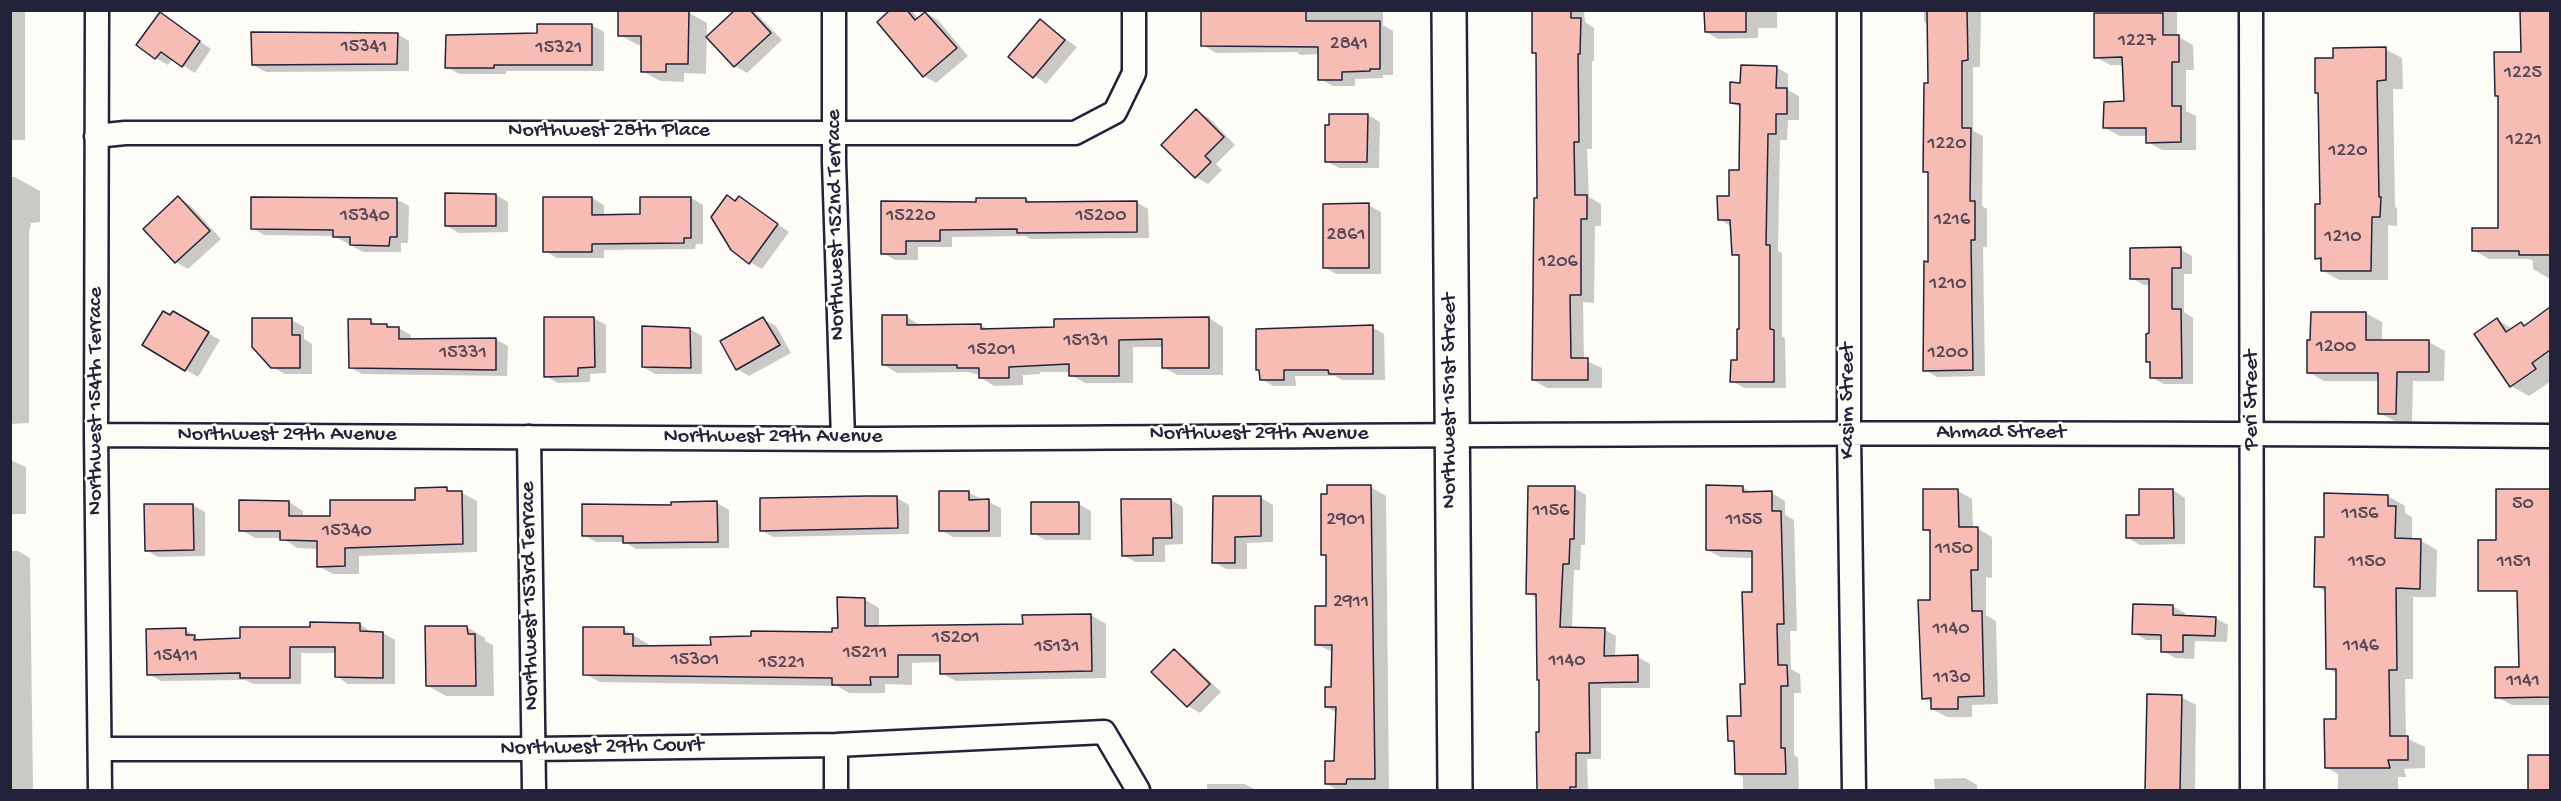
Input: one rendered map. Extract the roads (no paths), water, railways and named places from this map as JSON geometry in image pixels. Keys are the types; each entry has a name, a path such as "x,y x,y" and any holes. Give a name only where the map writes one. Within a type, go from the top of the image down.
{"street":[{"name":"Northwest 154th Terrace","path":"97,10 96,435 100,790"},
{"name":"Northwest 152nd Terrace","path":"834,10 834,132 843,439"},
{"name":"Northwest 28th Place","path":"96,136 137,133 1076,133 1115,111 1134,74 1134,10"},
{"name":"Northwest 151st Street","path":"1449,10 1455,790"},
{"name":"Kasim Street","path":"1849,10 1849,435 1854,790"},
{"name":"Peri Street","path":"2251,10 2252,790"},
{"name":"Ahmad Street","path":"1451,434 2253,433 2550,436"},
{"name":"Northwest 29th Avenue","path":"96,435 843,439 1451,434"},
{"name":"Northwest 153rd Terrace","path":"529,437 534,790"},
{"name":"Northwest 29th Court","path":"100,749 534,749 836,745 1104,732 1138,790"},
{"path":"836,745 836,790"}]}
